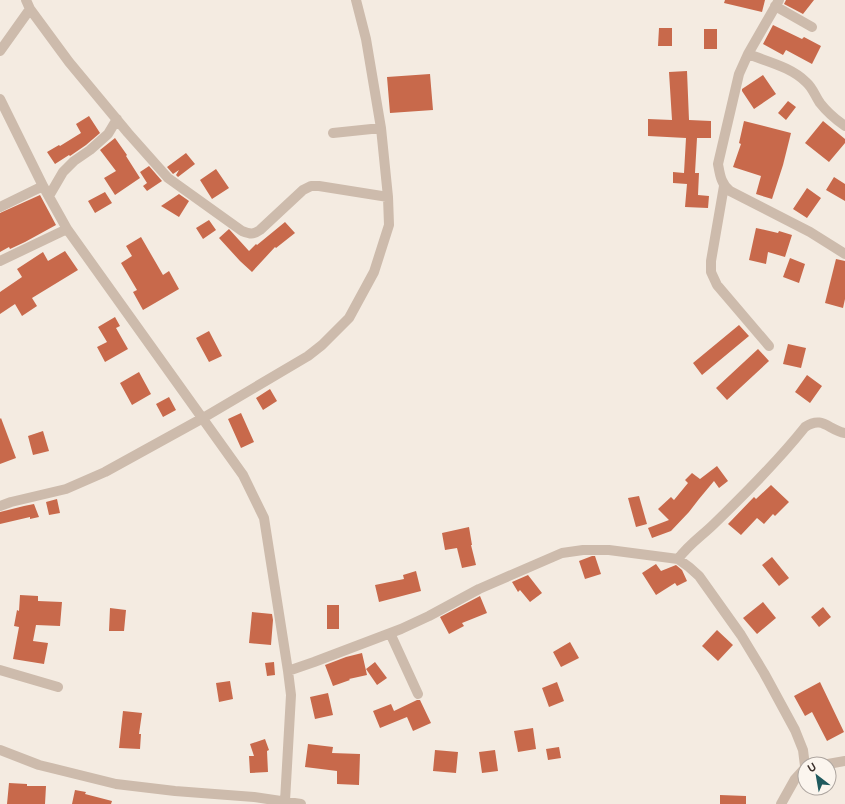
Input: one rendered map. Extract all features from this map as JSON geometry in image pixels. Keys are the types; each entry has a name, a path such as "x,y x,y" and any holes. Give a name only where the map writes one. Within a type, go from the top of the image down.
{"street":[{"path":"0,506 66,489 105,472 203,418 308,356 322,345 349,318 374,272 388,225 388,197 381,128 366,39 356,0"},
{"path":"769,346 717,285 712,272 711,261 724,186 718,164 739,74 748,54 777,3 812,27"},
{"path":"0,51 28,5 69,62 168,178 242,231 249,234 255,234 303,190 311,186 388,197"},
{"path":"748,54 787,68 799,75 814,91 825,109 845,126"},
{"path":"0,99 66,229 243,475 264,518 291,695 285,801"},
{"path":"48,196 63,172 74,161 90,150 108,134 117,119"},
{"path":"333,133 381,128"},
{"path":"0,208 43,186"},
{"path":"724,186 810,232 845,254"},
{"path":"0,261 66,229"},
{"path":"678,559 687,546 714,524 767,471 810,423 823,422 838,431 845,433"},
{"path":"288,671 390,633 429,616 479,589 562,553 583,550 609,550 678,559 689,566 699,576 741,635 764,673 795,730 803,750 804,756"},
{"path":"390,633 418,694"},
{"path":"0,670 58,687"},
{"path":"0,750 39,765 116,784 285,801 301,804"},
{"path":"781,804 797,777"}],"building":[{"path":"725,0 765,0 762,12 724,3"},
{"path":"786,0 814,0 803,14 784,4"},
{"path":"773,25 802,39 804,37 821,46 812,64 786,50 783,55 763,44"},
{"path":"659,28 672,28 672,46 658,46"},
{"path":"704,29 717,29 717,49 704,49"},
{"path":"687,71 689,120 711,121 711,138 697,138 695,173 699,173 698,195 709,196 708,208 685,207 687,184 673,183 673,172 684,173 686,138 648,136 648,119 672,120 669,72"},
{"path":"430,74 433,110 390,113 387,77"},
{"path":"763,75 776,94 754,109 742,89"},
{"path":"788,101 796,107 786,120 778,113"},
{"path":"89,116 100,133 86,145 55,164 47,152 81,133 76,124"},
{"path":"744,121 791,133 772,199 756,194 761,176 733,167 741,144 739,143"},
{"path":"823,121 845,139 845,143 829,162 805,143"},
{"path":"115,138 140,178 115,195 104,178 116,171 100,150"},
{"path":"186,153 195,164 178,177 176,175 179,170 173,174 167,167"},
{"path":"149,166 162,181 147,191 143,186 147,183 140,172"},
{"path":"216,169 229,188 212,199 200,180"},
{"path":"834,177 845,184 845,201 826,190"},
{"path":"807,188 821,198 807,218 793,209"},
{"path":"105,192 112,203 95,213 88,201"},
{"path":"179,194 189,201 179,217 161,206"},
{"path":"40,195 56,225 25,242 10,249 9,247 0,252 0,213"},
{"path":"209,220 216,230 203,239 196,228"},
{"path":"285,222 295,233 276,248 275,247 252,272 219,238 229,229 249,251"},
{"path":"756,228 778,233 779,231 792,235 785,257 768,252 766,264 749,260"},
{"path":"141,237 163,275 169,271 179,289 143,310 133,292 137,290 121,263 132,256 126,246"},
{"path":"65,251 78,270 32,298 37,306 22,316 15,304 0,314 0,292 22,277 17,269 43,252 48,261"},
{"path":"790,258 805,264 799,283 783,277"},
{"path":"836,259 845,261 845,299 843,308 825,303"},
{"path":"115,317 120,326 116,328 128,349 105,362 97,347 107,342 98,327"},
{"path":"739,325 749,336 702,375 693,363"},
{"path":"209,331 222,356 209,362 196,338"},
{"path":"788,344 806,348 801,368 783,364"},
{"path":"758,349 769,361 727,400 716,388"},
{"path":"139,372 151,394 132,405 120,383"},
{"path":"807,375 822,386 810,403 795,392"},
{"path":"270,389 277,401 263,410 256,398"},
{"path":"169,397 176,410 163,417 156,404"},
{"path":"241,413 254,442 241,448 228,419"},
{"path":"1,418 16,458 0,464 0,419"},
{"path":"43,431 49,451 33,455 28,436"},
{"path":"717,466 728,481 719,488 714,481 689,512 671,531 652,538 648,528 669,520 658,509 671,497 674,500 688,483 685,480 692,473 700,479"},
{"path":"771,485 789,502 775,516 773,514 764,524 757,518 741,535 728,524 754,497 756,499"},
{"path":"639,496 647,524 636,527 628,498"},
{"path":"57,499 60,513 49,515 46,502"},
{"path":"34,504 39,517 30,519 30,517 0,524 0,512"},
{"path":"469,527 471,545 476,565 462,568 457,548 445,550 442,533"},
{"path":"595,556 601,574 585,579 579,561"},
{"path":"772,557 789,578 779,586 762,565"},
{"path":"656,564 661,571 676,565 682,570 687,581 677,586 675,583 656,595 642,573"},
{"path":"416,571 421,591 379,602 375,585 404,579 403,575"},
{"path":"528,575 542,593 530,602 520,590 518,592 512,582"},
{"path":"20,595 38,596 38,601 62,602 60,626 36,625 33,641 48,643 44,664 13,659 19,627 14,626 17,610 19,611"},
{"path":"480,596 487,613 462,623 464,626 449,634 440,617"},
{"path":"763,602 776,618 757,634 743,618"},
{"path":"327,605 339,605 339,629 327,629"},
{"path":"823,607 831,617 819,627 811,617"},
{"path":"110,608 126,610 124,631 109,631"},
{"path":"252,612 272,614 271,645 249,643"},
{"path":"717,630 733,645 718,661 702,646"},
{"path":"570,642 579,658 561,667 553,652"},
{"path":"362,653 367,675 349,679 350,680 333,686 325,665"},
{"path":"274,662 275,675 267,676 265,663"},
{"path":"375,662 387,678 377,685 366,669"},
{"path":"230,681 233,699 219,702 216,683"},
{"path":"557,682 564,701 549,707 542,688"},
{"path":"820,682 844,732 827,741 812,712 805,716 794,696"},
{"path":"328,693 333,715 315,719 310,697"},
{"path":"420,700 431,723 413,731 407,717 380,728 373,711 391,704 394,711"},
{"path":"123,711 142,713 139,734 141,734 140,749 119,748"},
{"path":"533,728 536,749 518,752 514,731"},
{"path":"265,739 269,750 267,751 268,772 250,773 249,756 254,756 250,744"},
{"path":"308,744 333,747 332,753 360,754 359,785 337,784 337,771 305,767"},
{"path":"559,747 561,758 548,760 546,749"},
{"path":"435,750 458,752 456,773 433,771"},
{"path":"495,750 498,771 482,773 479,752"},
{"path":"9,783 27,784 27,786 46,786 45,804 7,804"},
{"path":"75,790 86,792 85,794 112,801 111,804 72,804"},
{"path":"720,795 746,796 746,804 720,804"}]}
